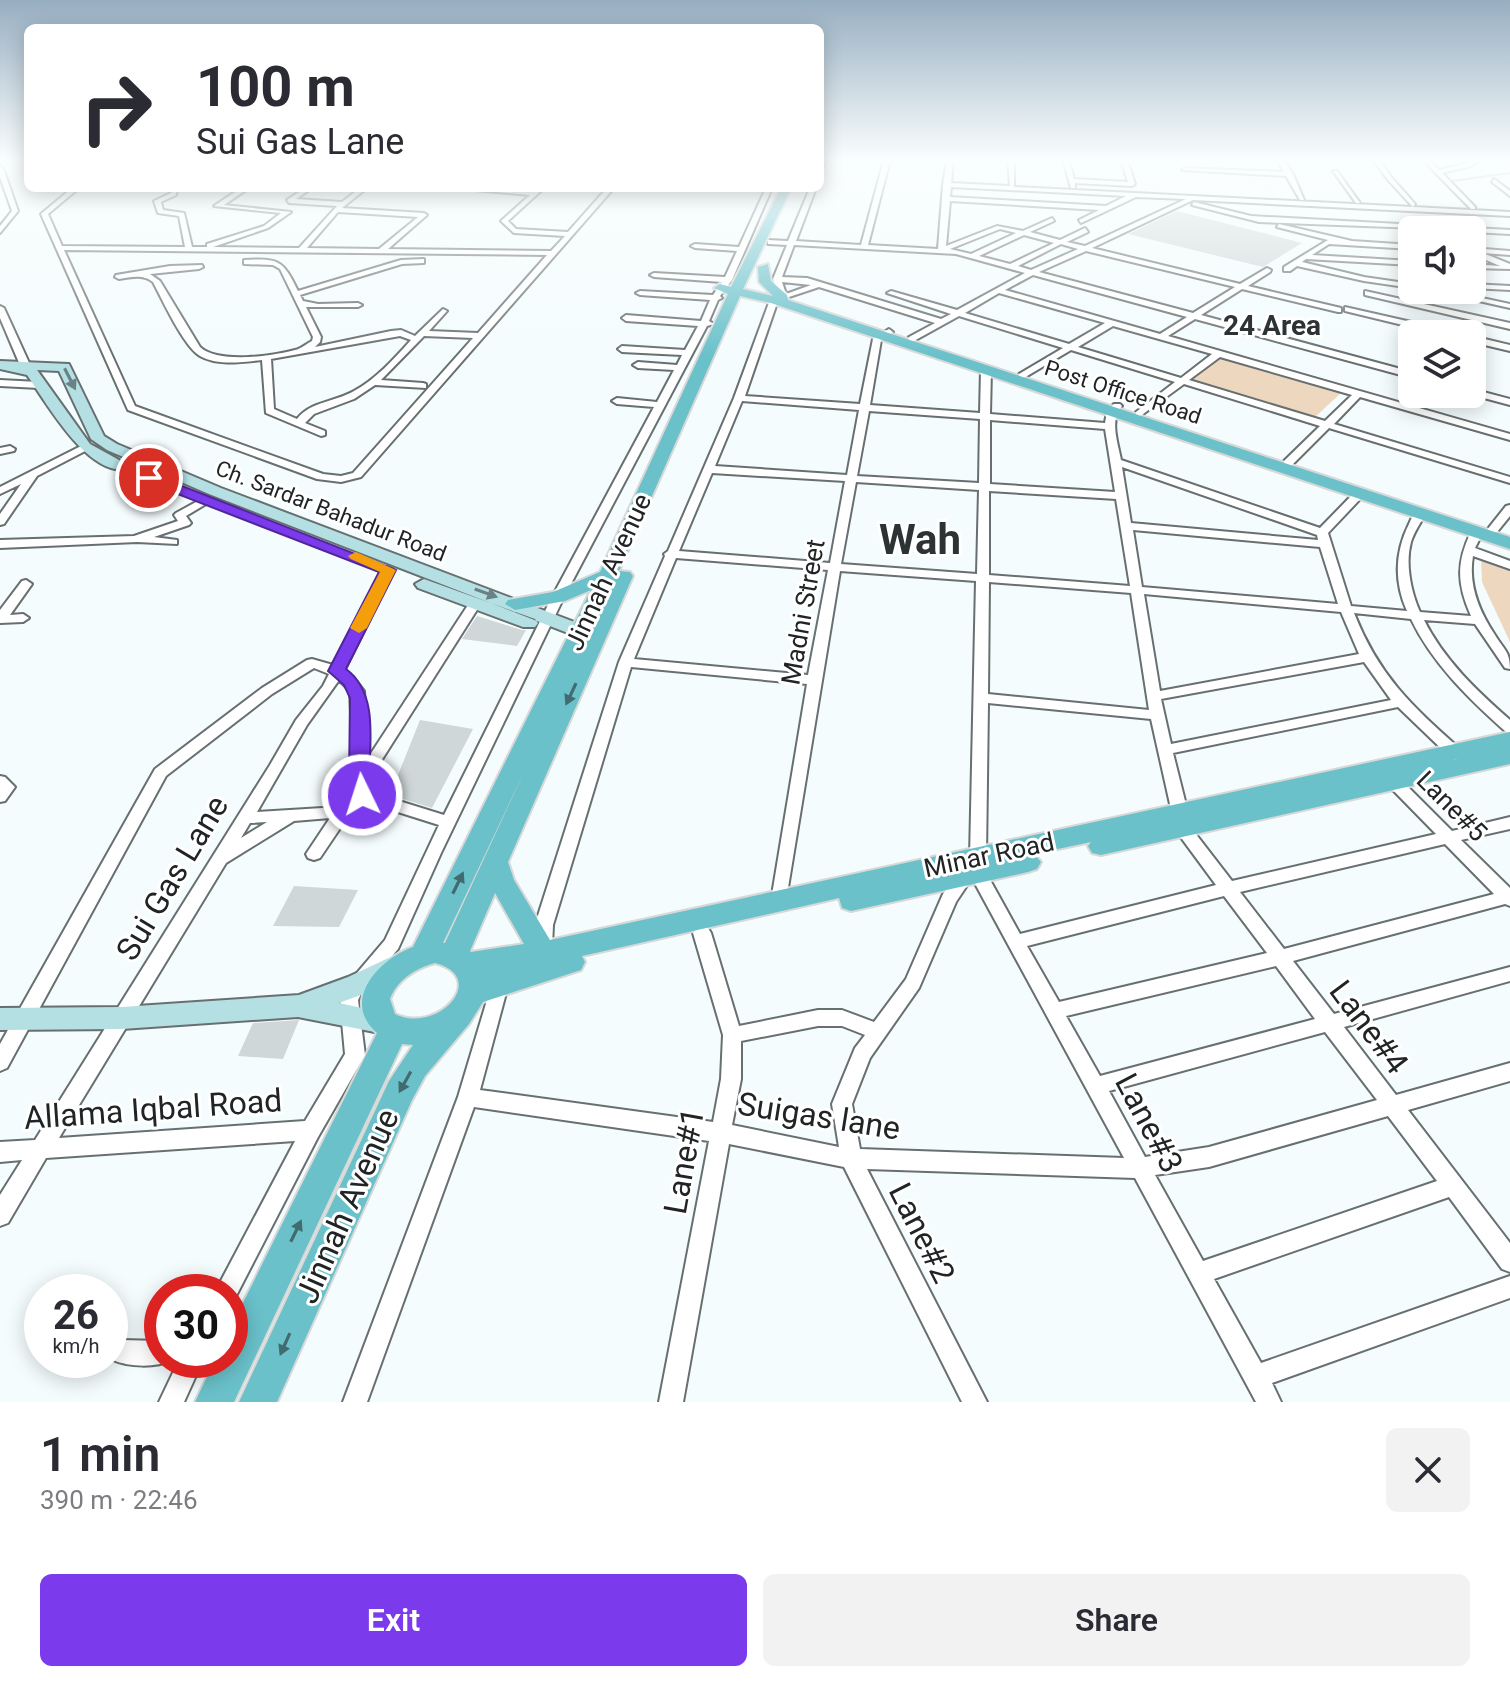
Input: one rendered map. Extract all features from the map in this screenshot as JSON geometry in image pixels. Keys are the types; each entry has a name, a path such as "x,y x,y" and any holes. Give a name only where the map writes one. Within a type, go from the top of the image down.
{"main road":[{"name":"Jinnah Avenue","path":"418,955 586,638 608,575 713,324 767,225"},
{"name":"Jinnah Avenue","path":"460,960 495,860 734,289 771,273 771,242 778,225"},
{"path":"771,273 765,282 778,299"},
{"name":"Post Office Road","path":"734,289 778,299 885,334 1113,415 1295,468 1359,494 1485,531 1510,535"},
{"name":"Post Office Road","path":"885,334 912,339 1022,376 1113,415 1139,414 1485,531 1510,543"},
{"name":"Ch. Sardar Bahadur Road","path":"0,368 32,377 64,367 98,439 112,447 474,605 546,622"},
{"name":"Ch. Sardar Bahadur Road","path":"32,377 85,447 149,478 384,564 515,604 546,622 586,638"},
{"path":"515,604 558,597 608,575"},
{"name":"Minar Road","path":"487,987 546,967 1444,760 1510,740"},
{"name":"Minar Road","path":"1181,820 1394,782 1444,760 1510,756"},
{"path":"495,860 501,881 543,953"},
{"name":"Minar Road","path":"460,960 543,953 779,901 974,868"},
{"path":"389,1026 376,1006 379,987 392,969 418,955"},
{"path":"13,1019 122,1018 298,1006 350,1014 423,1033 453,1021 487,987 460,960 418,955 357,985 298,1006"},
{"name":"Jinnah Avenue","path":"258,1402 400,1091 414,1066 453,1021"},
{"name":"Jinnah Avenue","path":"248,1309 389,1026"},
{"name":"Jinnah Avenue","path":"214,1402 218,1378"}],"street":[{"path":"49,225 131,408 321,477 341,479 357,475 578,225"},
{"path":"185,225 191,250"},
{"path":"202,250 268,225"},
{"path":"301,251 323,225"},
{"path":"381,251 412,225"},
{"path":"508,225 514,231 570,234"},
{"path":"734,289 741,249 752,225"},
{"path":"798,225 791,243 771,273 942,322"},
{"path":"864,246 870,225"},
{"path":"942,250 943,225"},
{"path":"972,256 1041,225"},
{"path":"912,339 1031,273 1135,225"},
{"path":"1276,225 1329,241 1398,246"},
{"path":"1373,225 1398,227"},
{"path":"942,250 999,227 1338,310"},
{"path":"1010,267 1085,230"},
{"path":"1486,230 1510,232"},
{"path":"1329,241 1290,266 1398,282"},
{"path":"771,242 942,250 972,256 1398,371"},
{"path":"695,246 741,249"},
{"path":"58,248 554,253"},
{"path":"119,277 197,265 183,260 191,250"},
{"path":"1486,252 1510,255"},
{"path":"1491,259 1510,255"},
{"path":"1304,257 1398,262"},
{"path":"1486,257 1510,268"},
{"path":"297,299 401,262 427,261"},
{"path":"246,264 275,263 283,268 317,337 316,342 304,350"},
{"path":"1486,267 1510,268"},
{"path":"1161,337 1267,270"},
{"path":"135,274 150,276 156,281 199,353 227,361 401,333 481,336"},
{"path":"654,275 734,289"},
{"path":"1384,280 1348,309 1398,321"},
{"path":"543,953 544,925 626,662 670,554 739,398 778,299 818,285"},
{"path":"1486,287 1510,288"},
{"path":"640,293 734,289"},
{"path":"998,290 1510,437"},
{"path":"891,293 1510,480"},
{"path":"1368,293 1510,326"},
{"path":"297,299 318,306 358,305"},
{"path":"1486,301 1510,306"},
{"path":"0,308 32,377"},
{"path":"299,424 309,412 355,395 374,382 443,311"},
{"path":"626,318 713,324"},
{"path":"1022,376 1111,323"},
{"path":"235,1274 311,1130 355,1055 349,1000 357,985 392,944 558,597 689,353 713,324"},
{"name":"Madni Street","path":"779,901 814,680 877,339 885,334"},
{"path":"1486,342 1510,348"},
{"path":"622,349 689,353"},
{"path":"1139,414 1218,354"},
{"path":"266,357 269,411 321,433"},
{"path":"638,365 681,368"},
{"path":"974,868 985,577 986,370"},
{"path":"0,383 32,377"},
{"path":"0,394 32,377"},
{"path":"374,382 423,386"},
{"path":"1295,468 1324,425 1358,394"},
{"path":"1486,396 1510,402"},
{"path":"739,398 984,417 1113,415 1117,462 1157,715 1181,820"},
{"path":"617,401 661,405"},
{"path":"2,488 34,475 85,447"},
{"path":"1117,462 1324,539"},
{"path":"707,469 1123,496"},
{"path":"0,522 34,475"},
{"path":"1324,539 1359,494"},
{"path":"135,539 185,523 180,515 207,499"},
{"path":"1510,508 1468,550 1463,567 1480,621 1510,665"},
{"path":"1420,513 1409,528 1401,558 1407,595 1415,615 1441,660 1510,728"},
{"path":"1129,526 1324,539"},
{"path":"0,544 135,539 173,542"},
{"path":"1324,539 1347,610 1367,657 1444,760"},
{"path":"1468,550 1510,565"},
{"path":"670,554 985,577 1480,621"},
{"name":"Sui Gas Lane","path":"0,1215 301,723 337,671 384,564"},
{"path":"0,619 26,584"},
{"path":"314,854 341,812 366,793 474,605"},
{"path":"0,619 23,618"},
{"path":"1156,696 1367,657"},
{"path":"626,662 814,680"},
{"path":"0,1062 13,1019 160,773 267,691 312,663 337,671 351,681 359,698 366,793"},
{"path":"982,698 1157,715"},
{"path":"1166,750 1402,702"},
{"path":"0,781 7,787 0,797"},
{"name":"Lane#5","path":"1394,782 1509,897"},
{"path":"366,793 448,822"},
{"path":"244,818 341,812"},
{"path":"217,860 294,813"},
{"name":"Lane#4","path":"1181,820 1278,958 1510,1261"},
{"path":"1017,942 1510,823"},
{"name":"Lane#3","path":"974,868 1269,1402"},
{"name":"Lane#2","path":"974,868 949,899 913,983 862,1054 842,1104 851,1159 975,1402"},
{"path":"1055,1011 1278,958 1509,897"},
{"name":"Lane#1","path":"671,1402 731,1079 732,1035 702,933"},
{"path":"1096,1086 1510,974"},
{"path":"355,1402 468,1097 487,987"},
{"path":"732,1035 818,1018 842,1018 879,1032"},
{"name":"Suigas lane","path":"468,1097 723,1133 851,1159 1138,1168 1209,1157 1510,1072"},
{"name":"Allama Iqbal Road","path":"0,1152 311,1130"},
{"path":"1197,1274 1452,1186"},
{"path":"1255,1377 1510,1287"},
{"path":"171,1402 182,1378"}],"shaded area":[{"path":"1221,358 1342,392 1313,419 1189,381"},
{"path":"1481,560 1510,569 1510,642 1482,582"}],"building":[{"path":"1146,225 1233,225 1302,243 1263,267 1128,234"},
{"path":"477,616 526,630 517,646 462,639"},
{"path":"420,720 473,729 432,808 390,795"},
{"path":"294,886 358,890 339,927 273,926"},
{"path":"299,1020 283,1059 238,1056 253,1023"}],"slow traffic":[{"path":"356,556 388,570 359,628"}],"district":[{"name":"24 Area","path":"1272,325"},
{"name":"Wah","path":"920,539"}],"route":[{"path":"149,478 388,570 337,671 351,681 359,698 359,783 362,795"}]}
